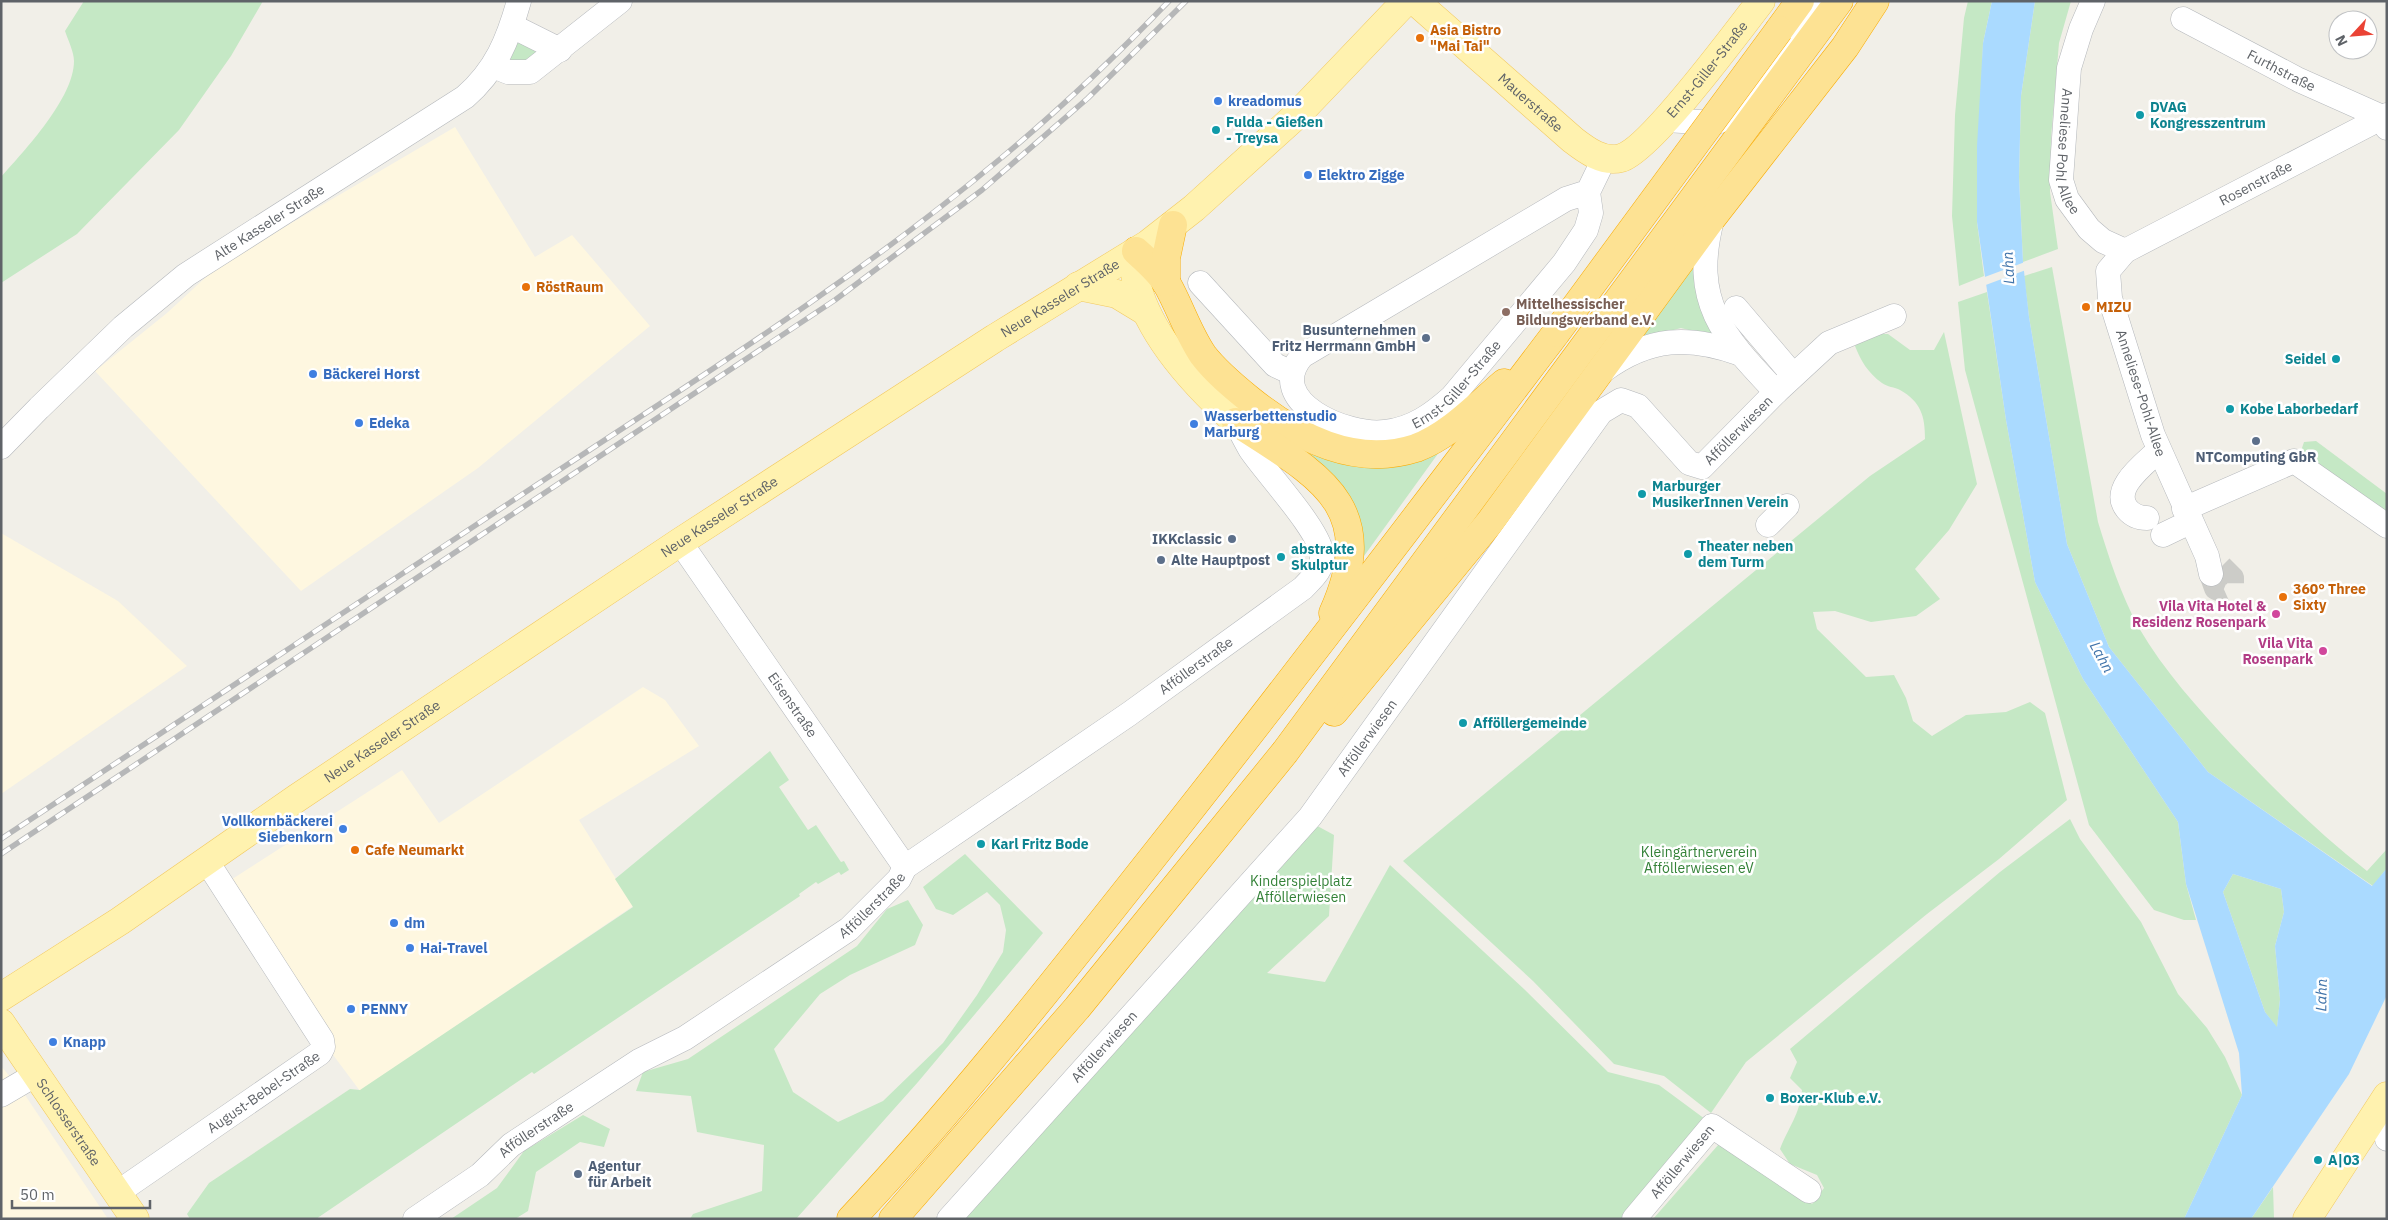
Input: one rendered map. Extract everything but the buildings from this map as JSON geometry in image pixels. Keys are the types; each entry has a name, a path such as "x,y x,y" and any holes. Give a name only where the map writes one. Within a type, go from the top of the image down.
{"highway":[{"path":"851,1219 950,1108 1040,1001 1316,651 1549,342 1800,1"},
{"path":"894,1219 1077,1008 1285,752 1578,352 1839,1"},
{"path":"1285,752 1333,714 1490,522 1712,218 1845,47 1875,1"},
{"path":"1166,283 1166,258 1172,225"},
{"path":"1136,251 1166,283 1203,354 1228,381 1267,413 1306,438 1327,446 1356,453 1376,455 1398,452 1417,447 1441,435 1549,342"},
{"path":"1236,422 1322,482 1339,504 1346,519 1351,551 1350,562 1344,585 1316,651"}],"main road":[{"name":"Neue Kasseler Straße","path":"1,996 120,921 206,860 680,542 1078,286 1136,251 1172,225 1299,113 1406,1"},
{"name":"Mauerstraße","path":"1415,1 1572,140 1604,159"},
{"name":"Ernst-Giller-Straße","path":"1604,159 1628,156 1666,120 1762,1"},
{"path":"1136,251 1136,284 1145,311 1193,379 1236,422"},
{"path":"1078,286 1117,294 1145,311"},
{"name":"Schlosserstraße","path":"1,1022 10,1048 35,1075 135,1219"},
{"path":"2307,1219 2385,1099"}],"street":[{"name":"Alte Kasseler Straße","path":"1,447 38,408 123,327 186,275 465,97 487,76 493,66 512,26 519,1"},
{"path":"493,66 508,72 530,72 620,1"},
{"path":"1666,120 1715,123 1728,117 1822,1"},
{"name":"Anneliese Pohl Allee","path":"2093,1 2069,68 2061,180 2067,199 2089,229 2103,241 2125,251"},
{"name":"Furthstraße","path":"2183,19 2304,72 2385,120"},
{"path":"512,26 560,50"},
{"name":"Rosenstraße","path":"2125,251 2385,120"},
{"path":"1200,283 1275,365 1292,373 1302,356 1566,199 1588,192 1604,159"},
{"name":"Ernst-Giller-Straße","path":"1292,373 1297,394 1305,407 1322,419 1362,432 1385,432 1411,426 1432,414 1452,397 1564,263 1586,230 1592,213 1588,192"},
{"name":"Afföllerwiesen","path":"1712,218 1705,246 1705,276 1709,295 1723,331 1776,392"},
{"name":"Anneliese-Pohl-Allee","path":"2125,251 2108,271 2110,298 2153,435 2187,516 2213,566"},
{"path":"1736,308 1799,369"},
{"name":"Afföllerwiesen","path":"949,1219 1310,817 1601,412 1621,400 1638,406 1689,463 1702,467 1799,369 1829,343 1894,316"},
{"path":"1600,372 1621,358 1643,347 1668,342 1693,341 1741,354"},
{"name":"Afföllerstraße","path":"415,1219 480,1175 510,1145 638,1061 685,1038 848,929 899,880 905,867 1129,714 1232,637 1289,599 1316,574 1322,561 1321,548 1298,513 1250,449 1236,422"},
{"path":"2159,450 2125,484 2122,493 2123,502 2128,510 2155,526 2187,516 2294,461 2387,526"},
{"path":"1768,525 1787,506"},
{"name":"Eisenstraße","path":"680,542 905,867"},
{"name":"August-Bebel-Straße","path":"117,1193 320,1053 323,1048 322,1040 206,860"},
{"path":"1,1095 35,1075"},
{"path":"2385,1099 2387,1139"},
{"name":"Afföllerwiesen","path":"1634,1219 1712,1126 1809,1191"}],"shaded area":[{"path":"455,127 535,257 572,235 650,326 478,468 301,591 95,371 167,313 218,266"},
{"path":"1,533 118,601 187,666 1,794"},
{"path":"643,687 665,700 699,746 579,820 633,906 360,1091 322,1040 223,885 402,770 439,823"},
{"path":"1,1066 23,1092 108,1219 1,1219"}],"green space":[{"path":"84,1 263,1 231,56 179,130 77,234 1,283 1,177 35,138 66,91 72,76 74,57 65,31"},
{"path":"1968,1 1992,1 1983,43 1977,222 1984,276 1959,286 1952,216 1955,115 1964,18"},
{"path":"2035,1 2071,1 2059,43 2051,138 2050,192 2058,249 2023,262 2019,177 2021,96"},
{"path":"522,42 534,47 537,52 535,61 512,63 509,55 517,43"},
{"path":"1694,264 1697,291 1715,332 1712,336 1681,328 1636,340"},
{"path":"2052,267 2098,522 2121,589 2139,628 2170,674 2206,717 2297,810 2331,841 2367,871 2387,849 2387,868 2373,886 2208,772 2109,647 2067,544 2029,317 2024,276"},
{"path":"1987,292 2006,420 2035,582 2083,679 2178,822 2186,884 2196,920 2184,920 2154,910 2089,825 1965,370 1958,302"},
{"name":"Kleingärtnerverein Afföllerwiesen eV","path":"1944,332 1977,484 1949,530 1915,569 1940,599 1916,616 1871,622 1835,611 1813,612 1817,629 1866,677 1894,675 1906,698 1913,721 1932,736 1966,715 2006,712 2030,702 2045,713 2067,800 1999,859 1927,914 1746,1062 1711,1113 1664,1076 1614,1064 1533,981 1403,861 1870,476 1925,439 1923,417 1913,399 1877,379 1862,362 1855,346 1864,334 1888,334 1910,350 1934,350"},
{"path":"1273,428 1445,444 1364,556 1361,554 1357,511 1347,495 1328,474"},
{"path":"2316,441 2387,494 2387,512 2301,451 2304,442"},
{"path":"770,751 789,780 779,787 808,830 816,825 841,862 844,861 849,870 841,875 839,872 818,884 816,882 799,894 800,896 534,1074 532,1072 316,1219 190,1219 187,1214 209,1183 350,1089 360,1090 633,907 615,879"},
{"path":"2070,819 2080,839 2141,922 2178,994 2207,1028 2225,1057 2242,1095 2184,1219 1653,1219 1719,1144 1734,1149 1812,1204 1824,1188 1817,1175 1790,1164 1780,1149 1797,1113 1802,1090 1790,1078 1797,1062 1790,1049 2000,872"},
{"name":"Kinderspielplatz Afföllerwiesen","path":"1310,822 1334,835 1329,916 1267,973 1325,982 1390,865 1524,989 1608,1072 1659,1085 1709,1122 1626,1219 958,1219"},
{"path":"965,854 1043,933 918,1082 796,1219 690,1219 693,1214 762,1191 764,1145 697,1132 691,1096 636,1091 643,1072 688,1059 857,946 887,909 908,900 923,925 915,945 850,975 820,994 774,1049 793,1092 838,1122 883,1101 943,1043 977,995 1003,952 1006,930 1000,905 987,892 953,915 936,909 923,887"},
{"path":"2233,874 2281,889 2284,912 2275,946 2280,999 2277,1028 2265,1012 2223,892"},
{"path":"583,1115 610,1129 604,1147 580,1142 536,1172 528,1211 515,1219 451,1219 497,1188 524,1151"},
{"path":"2273,1187 2274,1219 2251,1219"}],"water":[{"name":"Lahn","path":"1992,1 2035,1 2021,96 2019,177 2023,262 2029,317 2067,544 2109,647 2208,772 2372,886 2387,868 2387,995 2349,1074 2251,1219 2184,1219 2242,1095 2239,1053 2186,884 2178,822 2083,679 2035,582 2006,420 1977,222 1977,146 1983,43","holes":["2233,874 2281,889 2284,912 2275,946 2280,999 2277,1027 2265,1012 2223,892"]}],"pier":[{"path":"2025,262 2026,270 1983,286 1982,278"}],"tunnel":[{"path":"2211,574 2216,588 2223,591 2232,587 2232,578 2221,567"}],"railway":[{"path":"1,839 780,324 836,285 946,202 1044,122 1169,1"},
{"path":"1,854 835,300 982,190 1088,98 1186,1"}],"place":[{"name":"Asia Bistro \"Mai Tai\"","path":"1420,38"},
{"name":"kreadomus","path":"1218,101"},
{"name":"DVAG Kongresszentrum","path":"2140,115"},
{"name":"Fulda - Gießen - Treysa","path":"1216,130"},
{"name":"Elektro Zigge","path":"1308,175"},
{"name":"RöstRaum","path":"526,287"},
{"name":"MIZU","path":"2086,307"},
{"name":"Mittelhessischer Bildungsverband e.V.","path":"1506,312"},
{"name":"Busunternehmen Fritz Herrmann GmbH","path":"1426,338"},
{"name":"Seidel","path":"2336,359"},
{"name":"Bäckerei Horst","path":"313,374"},
{"name":"Kobe Laborbedarf","path":"2230,409"},
{"name":"Edeka","path":"359,423"},
{"name":"Wasserbettenstudio Marburg","path":"1194,424"},
{"name":"NTComputing GbR","path":"2256,441"},
{"name":"Marburger MusikerInnen Verein","path":"1642,494"},
{"name":"IKKclassic","path":"1232,539"},
{"name":"Theater neben dem Turm","path":"1688,554"},
{"name":"abstrakte Skulptur","path":"1281,557"},
{"name":"Alte Hauptpost","path":"1161,560"},
{"name":"360° Three Sixty","path":"2283,597"},
{"name":"Vila Vita Hotel & Residenz Rosenpark","path":"2276,614"},
{"name":"Vila Vita Rosenpark","path":"2323,651"},
{"name":"Afföllergemeinde","path":"1463,723"},
{"name":"Vollkornbäckerei Siebenkorn","path":"343,829"},
{"name":"Karl Fritz Bode","path":"981,844"},
{"name":"Cafe Neumarkt","path":"355,850"},
{"name":"dm","path":"394,923"},
{"name":"Hai-Travel","path":"410,948"},
{"name":"PENNY","path":"351,1009"},
{"name":"Knapp","path":"53,1042"},
{"name":"Boxer-Klub e.V.","path":"1770,1098"},
{"name":"A|03","path":"2318,1160"},
{"name":"Agentur für Arbeit","path":"578,1174"}]}
